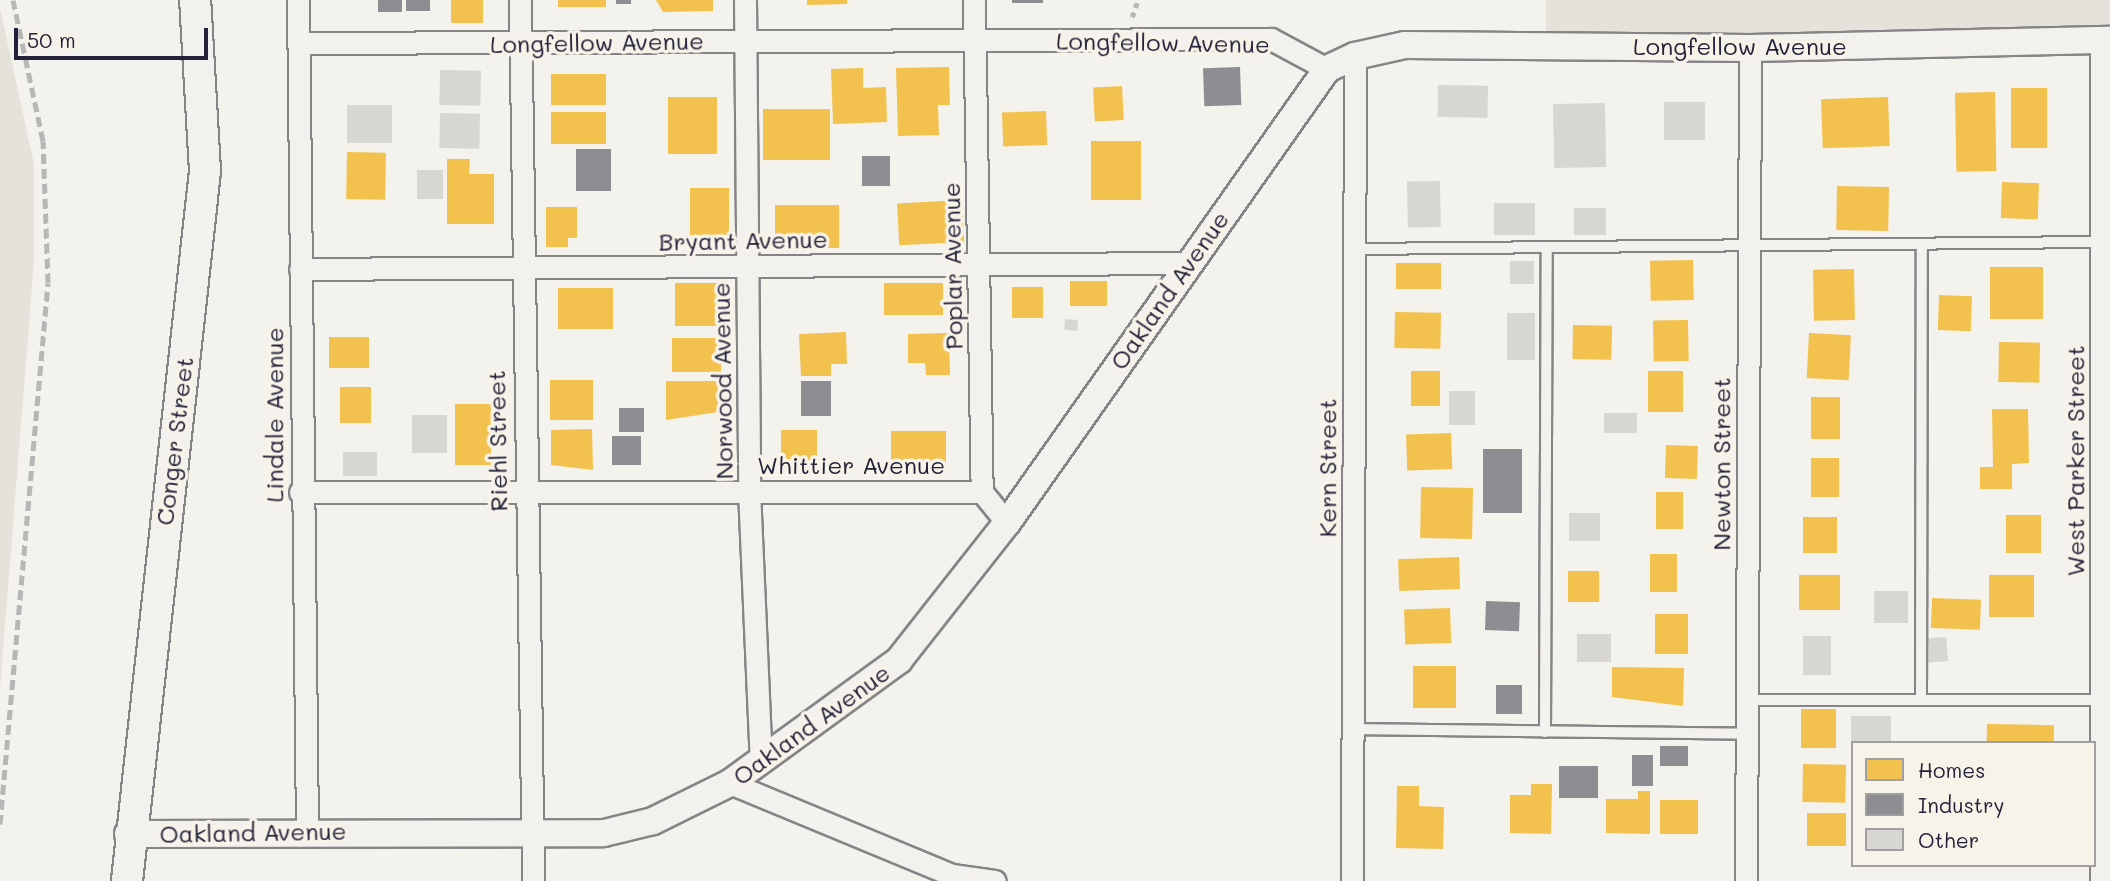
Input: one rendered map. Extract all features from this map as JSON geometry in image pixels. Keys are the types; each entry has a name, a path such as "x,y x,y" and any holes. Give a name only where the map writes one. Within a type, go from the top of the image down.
{"main road":[{"name":"Conger Street","path":"127,881 128,834 205,171 195,0"}],"street":[{"name":"Lindale Avenue","path":"298,0 300,492 307,829"},
{"name":"Riehl Street","path":"520,0 524,491 533,881"},
{"name":"Norwood Avenue","path":"744,0 749,490 761,760"},
{"name":"Poplar Avenue","path":"974,0 982,492"},
{"name":"Longfellow Avenue","path":"299,43 974,38 1271,39 1327,69 1355,56 1405,45 1750,48 2107,38"},
{"name":"West Parker Street","path":"2101,881 2101,700 2106,542 2101,242 2106,147 2107,38"},
{"name":"Newton Street","path":"1746,881 1750,48"},
{"name":"Kern Street","path":"1352,881 1355,56"},
{"name":"Oakland Avenue","path":"128,834 307,829 604,833 653,821 730,783 899,660 1007,523 1187,263 1327,69"},
{"name":"Bryant Avenue","path":"300,269 1187,263"},
{"name":"Whittier Avenue","path":"300,492 982,492"},
{"path":"982,492 1007,523"},
{"path":"730,783 952,878 995,881"}],"lane":[{"path":"1354,249 1922,248 2101,242"},
{"path":"1921,700 1922,248"},
{"path":"1545,732 1547,249"},
{"path":"1746,700 2101,700"},
{"path":"1353,729 1746,734"}],"shaded area":[{"path":"1546,0 2110,0 2110,46 1546,46"},
{"path":"0,8 34,164 34,262 0,688"}],"building: Homes":[{"path":"451,0 483,0 483,23 451,23"},
{"path":"558,0 606,0 606,7 558,7"},
{"path":"656,0 713,0 713,11 663,12"},
{"path":"807,0 847,0 847,4 807,5"},
{"path":"949,67 950,105 938,105 939,135 898,136 896,68"},
{"path":"863,68 863,88 886,87 887,122 833,124 831,69"},
{"path":"551,74 606,74 606,105 551,105"},
{"path":"1122,86 1124,120 1095,121 1093,88"},
{"path":"2011,88 2047,88 2047,148 2011,148"},
{"path":"1995,92 1996,171 1956,172 1955,93"},
{"path":"668,97 717,97 717,154 668,154"},
{"path":"1888,97 1890,146 1823,148 1821,99"},
{"path":"763,109 830,109 830,160 763,160"},
{"path":"1046,111 1047,145 1003,147 1002,113"},
{"path":"551,112 606,112 606,144 551,144"},
{"path":"1091,141 1141,141 1141,200 1091,200"},
{"path":"347,152 386,153 385,200 346,199"},
{"path":"447,159 470,159 469,174 494,174 494,224 447,224"},
{"path":"2002,182 2039,183 2038,219 2001,218"},
{"path":"1837,186 1889,187 1888,231 1836,230"},
{"path":"690,188 729,188 729,235 690,235"},
{"path":"962,200 964,242 899,245 897,203"},
{"path":"775,205 839,205 839,248 775,248"},
{"path":"546,207 577,207 577,238 568,238 568,247 546,247"},
{"path":"1693,260 1694,300 1651,301 1650,261"},
{"path":"1396,263 1441,263 1441,289 1396,289"},
{"path":"1990,267 2043,267 2043,319 1990,319"},
{"path":"1854,269 1855,320 1814,321 1813,270"},
{"path":"1070,281 1107,281 1107,306 1070,306"},
{"path":"675,283 717,283 717,326 675,326"},
{"path":"884,283 943,283 943,315 884,315"},
{"path":"1012,287 1043,287 1043,318 1012,318"},
{"path":"558,288 613,288 613,329 558,329"},
{"path":"1939,295 1972,296 1971,331 1938,330"},
{"path":"1395,312 1441,313 1440,349 1394,348"},
{"path":"1688,320 1689,361 1654,362 1653,321"},
{"path":"1573,325 1612,326 1611,360 1572,359"},
{"path":"846,332 847,364 831,364 831,376 801,376 799,334"},
{"path":"949,333 950,375 926,375 925,363 908,363 908,334"},
{"path":"1809,333 1851,335 1849,380 1807,378"},
{"path":"329,337 369,337 369,368 329,368"},
{"path":"672,338 721,338 721,372 672,372"},
{"path":"1999,342 2040,343 2039,383 1998,382"},
{"path":"1411,371 1440,371 1440,406 1411,406"},
{"path":"1648,371 1683,371 1683,412 1648,412"},
{"path":"550,380 593,380 593,420 550,420"},
{"path":"666,381 718,381 718,412 666,420"},
{"path":"340,387 371,387 371,423 340,423"},
{"path":"1811,397 1840,397 1840,439 1811,439"},
{"path":"455,404 491,404 491,465 455,465"},
{"path":"1992,409 2028,409 2029,463 2012,464 2012,489 1980,489 1980,467 1993,467"},
{"path":"592,429 593,470 551,465 551,430"},
{"path":"781,430 817,430 817,466 781,466"},
{"path":"891,431 946,431 946,470 891,470"},
{"path":"1451,433 1452,469 1407,471 1406,435"},
{"path":"1666,445 1698,446 1697,479 1665,478"},
{"path":"1811,458 1839,458 1839,497 1811,497"},
{"path":"1421,487 1473,488 1472,539 1420,538"},
{"path":"1656,492 1683,492 1683,529 1656,529"},
{"path":"2006,515 2041,515 2041,553 2006,553"},
{"path":"1803,517 1837,517 1837,553 1803,553"},
{"path":"1650,554 1677,554 1677,592 1650,592"},
{"path":"1459,557 1460,589 1399,591 1398,559"},
{"path":"1568,571 1599,571 1599,602 1568,602"},
{"path":"1799,575 1840,575 1840,610 1799,610"},
{"path":"1989,575 2034,575 2034,617 1989,617"},
{"path":"1932,598 1981,600 1980,630 1931,628"},
{"path":"1450,608 1451,643 1405,645 1404,610"},
{"path":"1655,614 1688,614 1688,654 1655,654"},
{"path":"1413,666 1456,666 1456,708 1413,708"},
{"path":"1612,667 1684,668 1683,706 1612,697"},
{"path":"1801,709 1836,709 1836,748 1801,748"},
{"path":"1987,724 2054,725 2054,741 1987,741"},
{"path":"1803,764 1846,765 1845,803 1802,802"},
{"path":"1531,784 1552,784 1551,834 1510,833 1510,795 1531,795"},
{"path":"1397,786 1419,786 1419,806 1444,807 1443,849 1396,848"},
{"path":"1638,791 1650,791 1650,834 1606,833 1606,799 1638,799"},
{"path":"1660,800 1698,800 1698,834 1660,834"},
{"path":"1807,813 1846,813 1846,846 1807,846"}],"building: Industry":[{"path":"378,0 402,0 402,12 378,12"},
{"path":"406,0 430,0 430,11 406,11"},
{"path":"616,0 631,0 631,4 616,4"},
{"path":"1012,0 1043,0 1043,3 1012,3"},
{"path":"1240,67 1241,105 1204,106 1203,68"},
{"path":"576,149 611,149 611,191 576,191"},
{"path":"862,156 890,156 890,186 862,186"},
{"path":"801,381 831,381 831,416 801,416"},
{"path":"619,408 644,408 644,432 619,432"},
{"path":"612,436 641,436 641,465 612,465"},
{"path":"1483,449 1522,449 1522,513 1483,513"},
{"path":"1486,601 1520,602 1519,631 1485,630"},
{"path":"1496,685 1522,685 1522,714 1496,714"},
{"path":"1660,746 1688,746 1688,766 1660,766"},
{"path":"1632,755 1653,755 1653,786 1632,786"},
{"path":"1559,766 1598,766 1598,798 1559,798"}],"building: Other":[{"path":"440,70 481,71 480,106 439,105"},
{"path":"1438,85 1488,86 1487,118 1437,117"},
{"path":"1664,102 1705,102 1705,140 1664,140"},
{"path":"1605,103 1606,167 1554,168 1553,104"},
{"path":"347,105 392,105 392,143 347,143"},
{"path":"440,113 480,114 479,149 439,148"},
{"path":"417,170 443,170 443,199 417,199"},
{"path":"1440,181 1441,227 1408,228 1407,182"},
{"path":"1494,203 1535,203 1535,235 1494,235"},
{"path":"1574,208 1606,208 1606,235 1574,235"},
{"path":"1510,261 1534,261 1534,284 1510,284"},
{"path":"1507,313 1535,313 1535,360 1507,360"},
{"path":"1065,319 1078,320 1077,331 1064,330"},
{"path":"1449,391 1475,391 1475,425 1449,425"},
{"path":"1604,413 1637,413 1637,433 1604,433"},
{"path":"412,415 447,415 447,453 412,453"},
{"path":"343,452 377,452 377,476 343,476"},
{"path":"1569,513 1600,513 1600,541 1569,541"},
{"path":"1874,591 1908,591 1908,623 1874,623"},
{"path":"1577,634 1611,634 1611,662 1577,662"},
{"path":"1803,636 1831,636 1831,675 1803,675"},
{"path":"1946,637 1948,661 1927,663 1925,639"},
{"path":"1851,716 1891,716 1891,741 1851,741"}],"railway":[{"path":"0,824 48,283 43,141 13,0"}]}
